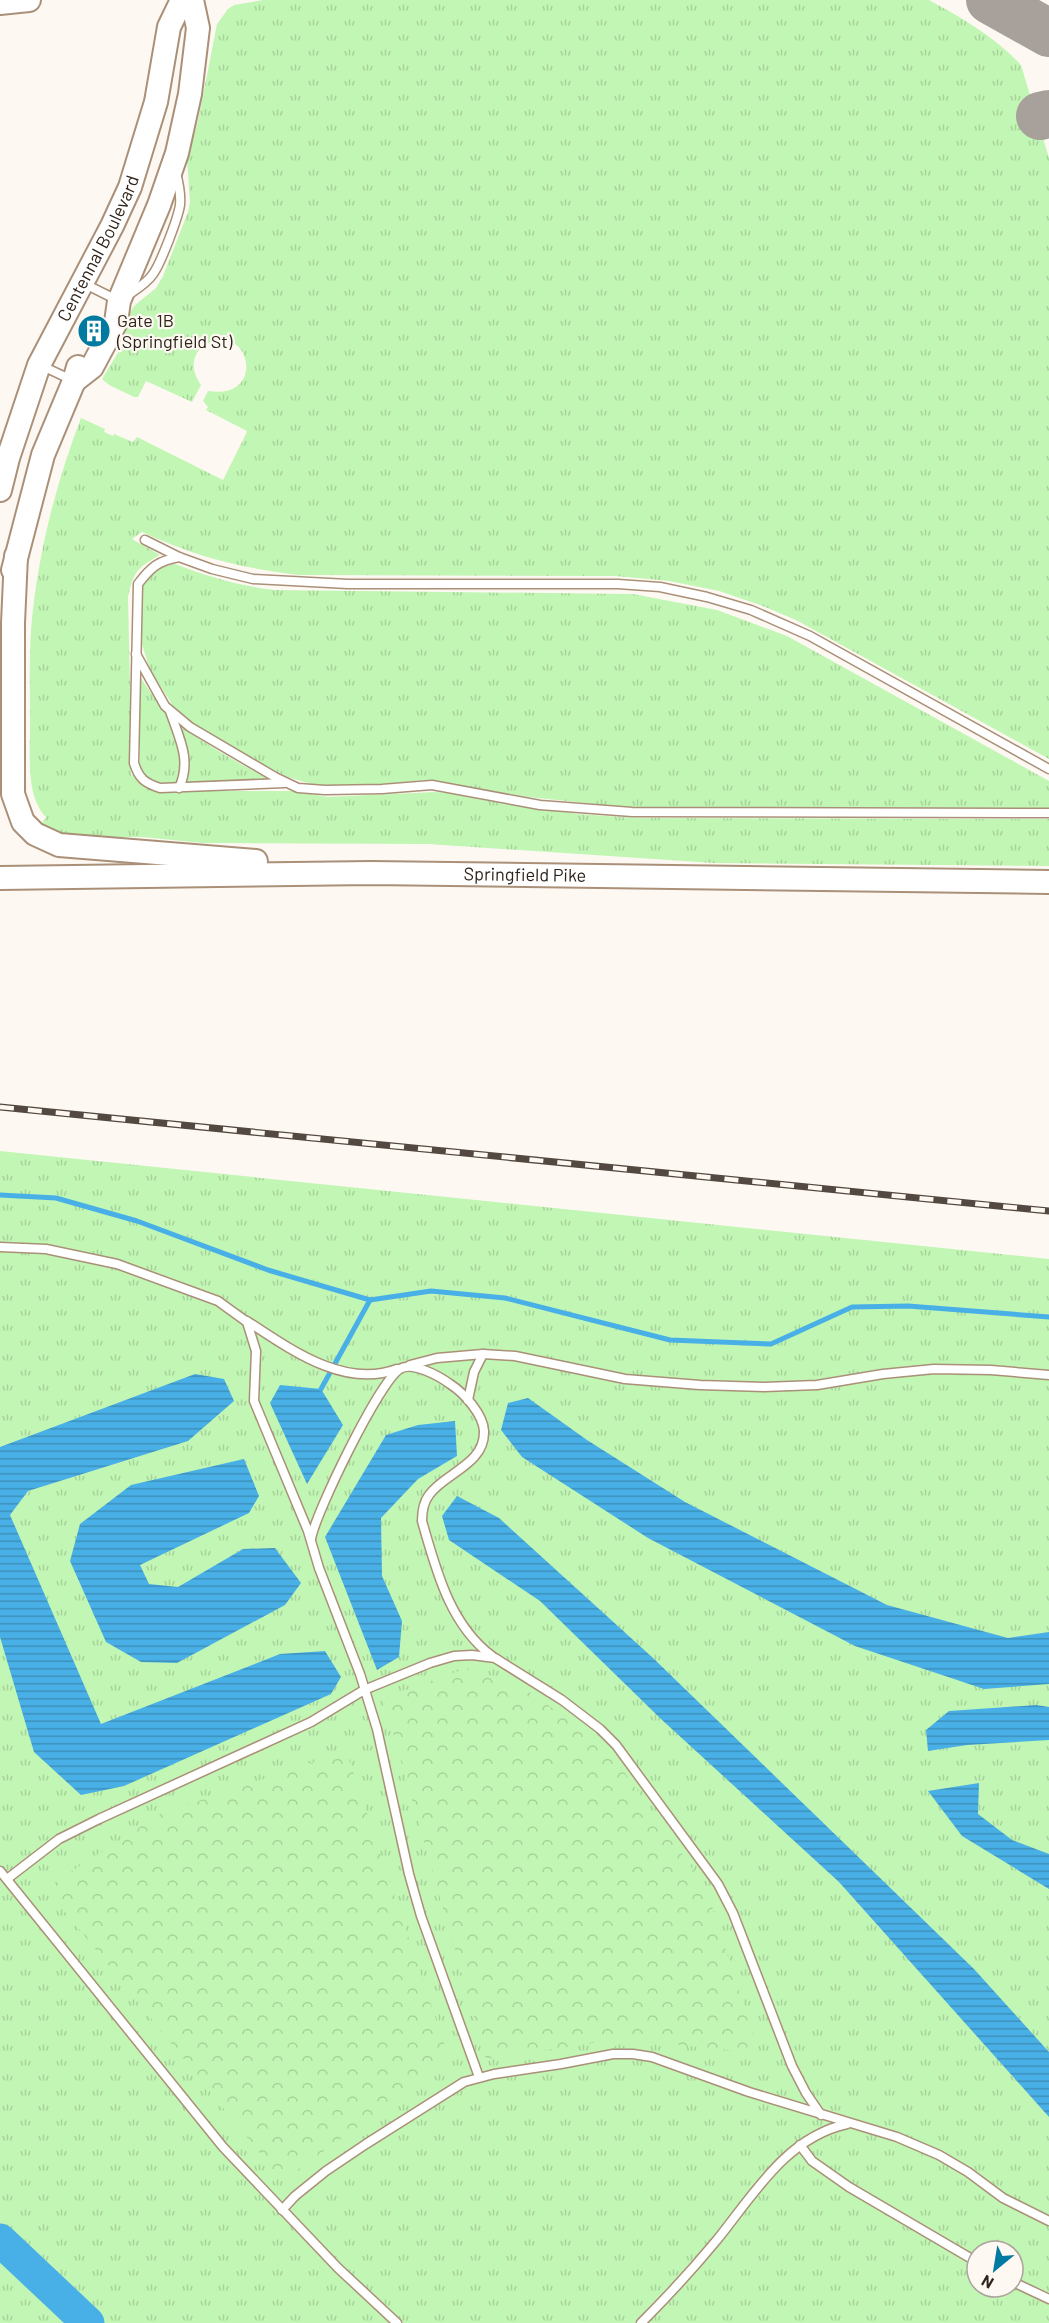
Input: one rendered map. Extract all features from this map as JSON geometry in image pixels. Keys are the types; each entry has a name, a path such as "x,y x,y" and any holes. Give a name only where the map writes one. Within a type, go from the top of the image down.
{"main road":[{"path":"0,3 29,0"},
{"name":"Centennal Boulevard","path":"0,490 8,458 39,365 130,187 156,102 169,27 182,0"},
{"name":"Centennal Boulevard","path":"74,381 92,367 110,336 116,322 119,301 173,164 190,94 197,39 198,28 192,0"},
{"path":"0,654 16,556 43,455 74,381"},
{"path":"16,556 13,623 13,794 23,822 35,834 59,845 371,873"},
{"name":"Springfield Pike","path":"0,878 371,873 1049,882"}],"lane":[{"path":"82,283 119,301"},
{"path":"39,365 74,381"},
{"path":"145,540 212,569 253,579 348,584 618,584 660,587 707,597 751,610 810,636 1049,769"},
{"path":"179,556 163,560 150,569 138,584 134,764 138,776 147,783 160,788 288,783"},
{"path":"136,654 165,706 190,727 298,788 382,789 432,785 540,805 632,813 1049,813"},
{"path":"170,710 184,746 186,766 179,788"},
{"path":"0,1247 46,1249 117,1264 218,1300 300,1355 345,1372 373,1375 437,1358 483,1354 515,1356 625,1379 700,1385 764,1387 817,1385 883,1374 954,1369 1049,1375"},
{"path":"242,1317 247,1322 253,1336 256,1351 254,1401 311,1541 377,1729 392,1805 421,1916 479,2077"},
{"path":"468,1400 474,1372 483,1354"},
{"path":"410,1365 445,1380 458,1389 468,1400 483,1425 483,1441 478,1451 459,1472 435,1489 422,1510 422,1521 447,1596 462,1624 482,1648 562,1700 600,1729 616,1745 718,1884 733,1913 792,2066 821,2115"},
{"path":"311,1541 316,1520 332,1485 371,1408 398,1369"},
{"path":"7,1879 59,1839 311,1722 364,1690 430,1663 454,1656 472,1655 495,1658"},
{"path":"0,1870 224,2147 338,2268 397,2323"},
{"path":"282,2210 295,2196 366,2144 464,2082 479,2077 613,2054 633,2054 652,2057 749,2092 897,2137 939,2155 968,2172 1003,2198 1049,2221"},
{"path":"641,2323 678,2286 717,2241 755,2191 800,2145 832,2127 850,2123"},
{"path":"800,2145 812,2161 849,2187 965,2255"},
{"path":"1025,2288 1049,2299"}],"green space":[{"path":"263,0 929,0 978,29 1011,55 1021,65 1049,158 1049,759 796,620 719,591 669,581 615,576 300,575 259,569 200,555 142,532 132,539 160,555 138,571 132,581 128,597 131,774 144,785 158,791 294,791 327,797 436,792 577,814 638,818 1049,819 1049,866 713,863 428,844 203,843 142,837 68,837 47,829 41,824 46,817 35,799 30,764 31,630 48,522 81,418 105,429 104,432 113,436 114,434 133,442 137,437 223,480 247,431 206,410 208,407 203,401 208,391 226,391 238,385 245,376 244,354 237,345 227,340 211,342 197,352 194,367 201,385 192,402 146,381 138,397 134,397 102,379 125,341 120,338 123,332 120,329 134,306 156,288 163,276 188,212 190,202 187,160 198,121 217,24 228,9 234,5"},
{"path":"175,564 225,580 275,590 633,594 717,610 787,636 1049,781 1049,808 633,808 528,797 426,780 350,787 311,784 288,777 261,764 198,728 175,709 150,670 140,638 138,619 143,584 156,569"},
{"path":"139,675 161,707 177,723 212,747 274,782 173,784 148,778 140,764"},
{"path":"0,1151 1049,1259 1049,2323 0,2323"},
{"path":"467,1668 522,1687 605,1745 706,1888 759,2053 619,2039 486,2059 383,1698"},
{"path":"346,1751 450,2061 282,2181 46,1888 160,1814"}],"water":[{"path":"195,1374 224,1379 234,1401 188,1441 28,1491 10,1515 101,1724 280,1654 325,1651 341,1677 331,1694 124,1786 81,1795 34,1752 0,1637 0,1447"},
{"path":"280,1385 321,1389 343,1425 307,1484 270,1403"},
{"path":"528,1398 587,1440 685,1502 887,1605 1008,1638 1049,1632 1049,1684 984,1689 855,1646 648,1538 522,1457 501,1430 508,1403"},
{"path":"455,1421 457,1456 418,1479 381,1518 382,1576 402,1621 399,1657 377,1670 325,1537 386,1435 418,1425"},
{"path":"244,1459 259,1496 249,1513 140,1565 149,1584 178,1587 243,1549 275,1548 301,1583 285,1605 177,1663 141,1662 106,1642 70,1561 80,1524 131,1485"},
{"path":"457,1496 499,1518 653,1658 974,1969 1049,2052 1049,2117 839,1882 661,1719 540,1601 449,1540 442,1516"},
{"path":"1036,1705 1049,1707 1049,1740 967,1745 928,1751 926,1730 949,1711"},
{"path":"979,1783 978,1814 1012,1840 1049,1854 1049,1889 962,1836 928,1791"}],"waterway":[{"path":"0,1195 56,1198 137,1221 268,1270 370,1300 431,1291 505,1298 670,1340 771,1344 852,1307 908,1306 1049,1317"},
{"path":"321,1389 370,1300"},
{"path":"0,2240 88,2323"}],"taxiway":[{"path":"990,0 1049,33"},
{"path":"1040,116 1049,114"}],"railway":[{"path":"0,1107 1049,1211"}],"place":[{"name":"Gate 1B (Springfield St)","path":"94,331"}]}
